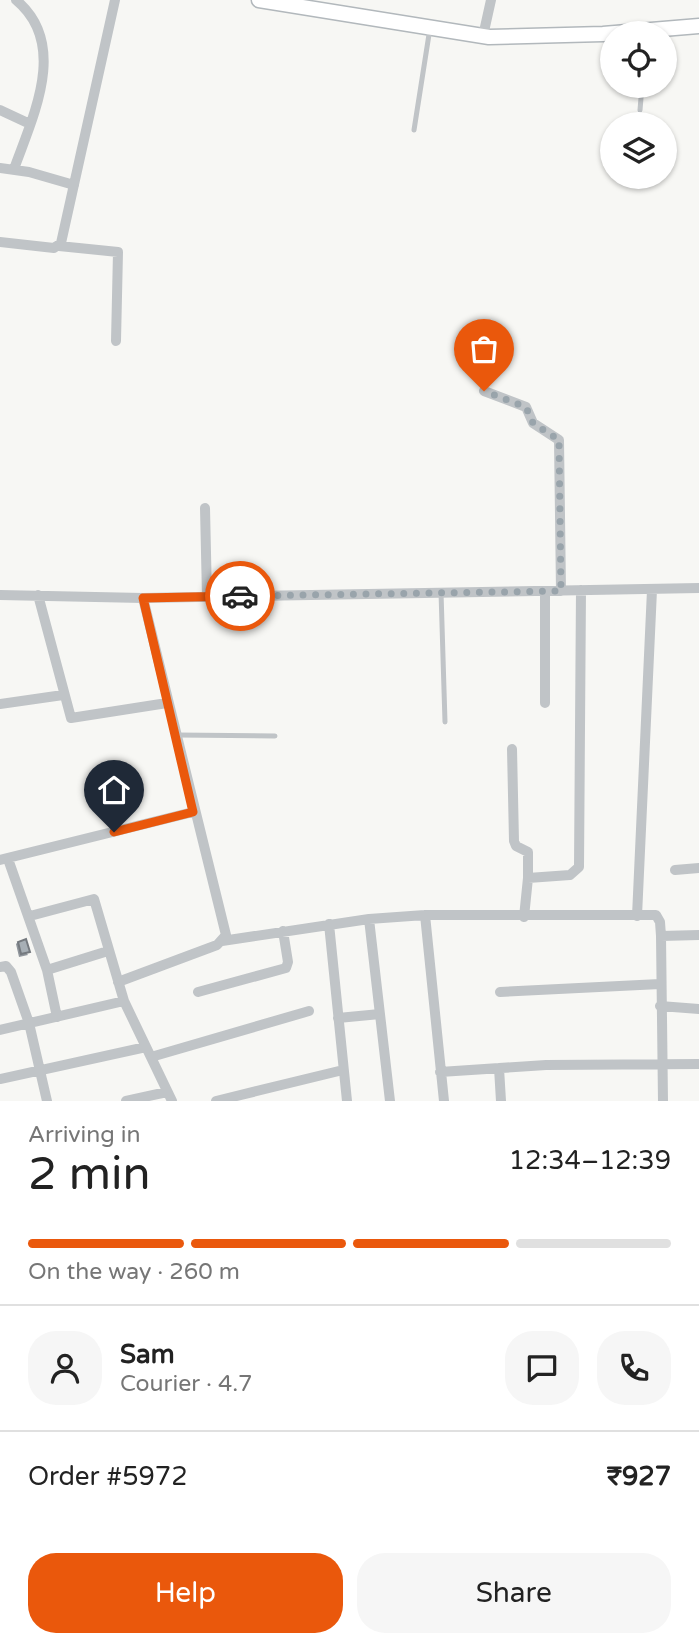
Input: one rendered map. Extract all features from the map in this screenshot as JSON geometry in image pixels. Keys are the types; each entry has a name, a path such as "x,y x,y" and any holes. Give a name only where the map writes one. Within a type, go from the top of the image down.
{"street":[{"path":"14,169 42,89 44,61 33,17 16,0"},
{"path":"59,246 115,0"},
{"path":"259,0 298,3 483,36 600,33"},
{"path":"483,36 491,0"},
{"path":"677,27 699,24"},
{"path":"0,110 30,124"},
{"path":"0,168 14,169 74,185"},
{"path":"0,242 118,251 116,341"},
{"path":"484,391 526,407 533,423 559,440 561,591"},
{"path":"205,508 207,597"},
{"path":"0,595 143,598 699,588"},
{"path":"527,878 570,875 579,867 581,590"},
{"path":"637,916 652,590"},
{"path":"545,591 545,703"},
{"path":"38,595 68,714 75,719 167,704"},
{"path":"143,598 193,812 226,932 222,941"},
{"path":"0,704 63,695"},
{"path":"512,749 514,841 529,854 524,917"},
{"path":"57,1017 47,970 30,916 4,860 193,812"},
{"path":"675,870 699,869"},
{"path":"30,916 94,899 124,1001 170,1096 126,1101"},
{"path":"118,982 222,941 369,919 425,915 656,915 660,922 661,936 663,1101"},
{"path":"425,915 444,1101"},
{"path":"369,919 390,1101"},
{"path":"329,924 347,1101"},
{"path":"198,992 286,968 288,962 283,931"},
{"path":"661,936 699,934"},
{"path":"47,970 108,951"},
{"path":"0,967 9,968 29,1023 47,1101"},
{"path":"500,992 660,984"},
{"path":"0,1030 124,1001"},
{"path":"660,1006 699,1009"},
{"path":"0,1079 149,1051 309,1011"},
{"path":"338,1018 380,1014"},
{"path":"440,1072 663,1062 699,1064"},
{"path":"499,1068 501,1101"},
{"path":"216,1101 251,1096 343,1070"}],"lane":[{"path":"414,130 430,28"},
{"path":"640,110 641,98"},
{"path":"441,592 445,722"},
{"path":"174,734 215,737 275,736"}],"building":[{"path":"26,939 30,952 21,954 18,942"}],"way so far":[{"path":"240,596 561,591 559,440 556,435 533,423 531,411 526,407 484,391"}],"route":[{"path":"114,832 193,812 143,598 240,596"}]}
